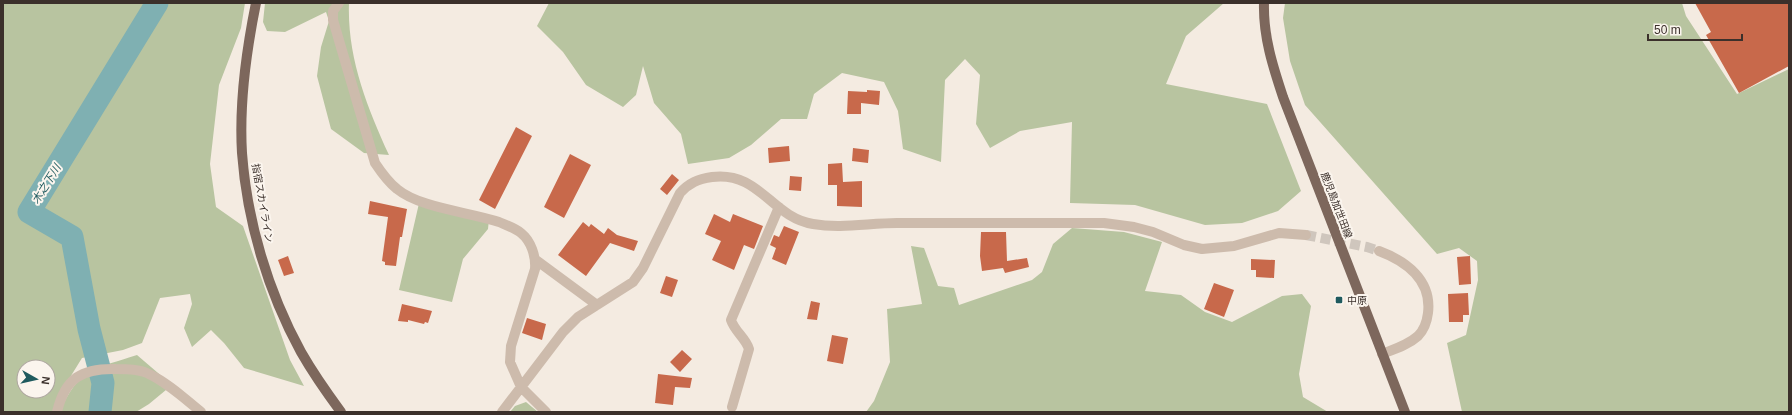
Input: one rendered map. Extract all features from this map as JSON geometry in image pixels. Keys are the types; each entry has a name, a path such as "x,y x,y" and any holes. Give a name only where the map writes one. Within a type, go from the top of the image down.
{"main road":[{"name":"指宿スカイライン","path":"256,3 248,40 243,93 242,153 249,205 260,252 280,307 301,352 342,412"},
{"name":"鹿児島加世田線","path":"1264,3 1264,20 1273,68 1405,412"}],"street":[{"path":"339,3 333,11 333,20 375,163 384,177 397,190 414,198 488,218 521,232 529,243 536,260 535,269 510,346 510,362 521,386 546,412"},
{"path":"502,412 563,332 578,317 633,282 643,268 680,193 688,184 702,178 733,177 744,180 779,208 807,223 828,227 887,223 1104,223 1134,227 1154,232 1184,246 1202,249 1234,246 1279,233 1306,235"},
{"path":"732,407 749,349 746,340 734,329 731,320 779,208"},
{"path":"1378,251 1405,263 1415,272 1424,283 1428,299 1427,321 1419,335 1405,345 1382,354"},
{"path":"536,260 598,305"},
{"path":"57,412 65,388 77,376 91,370 108,369 126,369 148,373 201,412"}],"green space":[{"path":"3,3 245,3 241,28 219,85 210,164 216,207 243,226 290,360 304,386 244,368 224,343 211,330 192,347 184,328 192,304 190,294 160,298 142,343 123,350 82,358 61,392 53,412 3,412"},
{"path":"265,3 349,3 351,43 360,81 373,119 389,155 364,153 331,129 317,76 321,47 329,21 326,12 285,32 267,31 263,22"},
{"path":"549,3 1224,3 1186,36 1166,84 1267,104 1301,191 1278,211 1242,223 1205,225 1135,205 1070,203 1072,122 1020,131 990,148 976,124 980,75 965,59 945,80 941,162 903,149 898,111 884,82 842,73 814,94 807,119 781,119 751,145 729,158 688,164 681,134 654,103 643,66 636,95 623,107 586,85 563,52 537,26"},
{"path":"1285,3 1682,3 1686,16 1737,94 1789,69 1789,412 1462,412 1447,343 1466,335 1478,280 1477,261 1459,248 1437,254 1305,105 1290,61 1283,18"},
{"path":"420,199 489,219 488,229 463,259 452,302 399,290"},
{"path":"1072,228 1124,232 1162,242 1145,291 1181,295 1205,312 1232,322 1282,296 1302,294 1311,306 1299,374 1303,397 1328,412 866,412 874,401 890,362 887,309 922,304 911,246 924,248 938,286 954,288 959,305 1032,280 1042,272 1053,244"},
{"path":"137,355 172,385 149,404 136,412 60,412 67,398 81,378 100,367"},
{"path":"526,402 538,412 510,412 515,406"}],"building":[{"path":"1695,3 1789,3 1789,66 1739,93 1706,35 1711,32"},
{"path":"867,90 880,91 879,105 861,103 861,114 847,114 848,91 867,92"},
{"path":"516,127 532,136 495,209 479,200"},
{"path":"789,146 790,161 769,163 768,148"},
{"path":"853,148 869,150 868,163 852,161"},
{"path":"570,154 591,165 564,218 544,207"},
{"path":"842,163 843,182 862,181 862,207 837,206 837,185 828,185 828,164"},
{"path":"672,174 679,180 667,195 660,189"},
{"path":"790,176 802,177 801,191 789,190"},
{"path":"370,201 407,209 402,237 400,237 396,266 385,265 385,262 382,261 388,217 368,214"},
{"path":"714,214 730,222 733,214 763,226 754,249 744,245 734,270 712,260 721,241 705,234"},
{"path":"583,222 589,227 591,224 604,234 608,228 617,235 638,241 634,251 610,243 586,276 558,255"},
{"path":"784,226 799,232 786,265 772,259 776,248 770,245 774,235 779,237"},
{"path":"981,232 1006,232 1007,261 1027,258 1029,267 1005,273 1003,268 982,271 980,256"},
{"path":"288,256 294,273 284,276 278,260"},
{"path":"1470,256 1471,284 1459,285 1457,257"},
{"path":"1251,259 1275,260 1274,278 1256,277 1256,270 1251,270"},
{"path":"666,276 678,280 672,297 660,293"},
{"path":"1214,283 1234,290 1224,317 1204,309"},
{"path":"1468,293 1469,315 1463,315 1463,322 1449,322 1448,294"},
{"path":"811,301 820,303 817,320 807,319"},
{"path":"402,304 432,311 428,323 425,322 424,324 408,320 408,322 398,321"},
{"path":"527,318 546,324 542,340 522,333"},
{"path":"832,335 848,338 843,364 827,361"},
{"path":"682,350 692,359 680,372 670,362"},
{"path":"658,374 692,378 690,388 675,387 673,405 655,403"}],"waterway":[{"name":"木之下川","path":"100,412 103,383 89,329 72,237 29,212 157,3"}],"tunnel":[{"path":"1306,235 1367,247 1379,251"}],"place":[{"name":"中原","path":"1339,300"}]}
